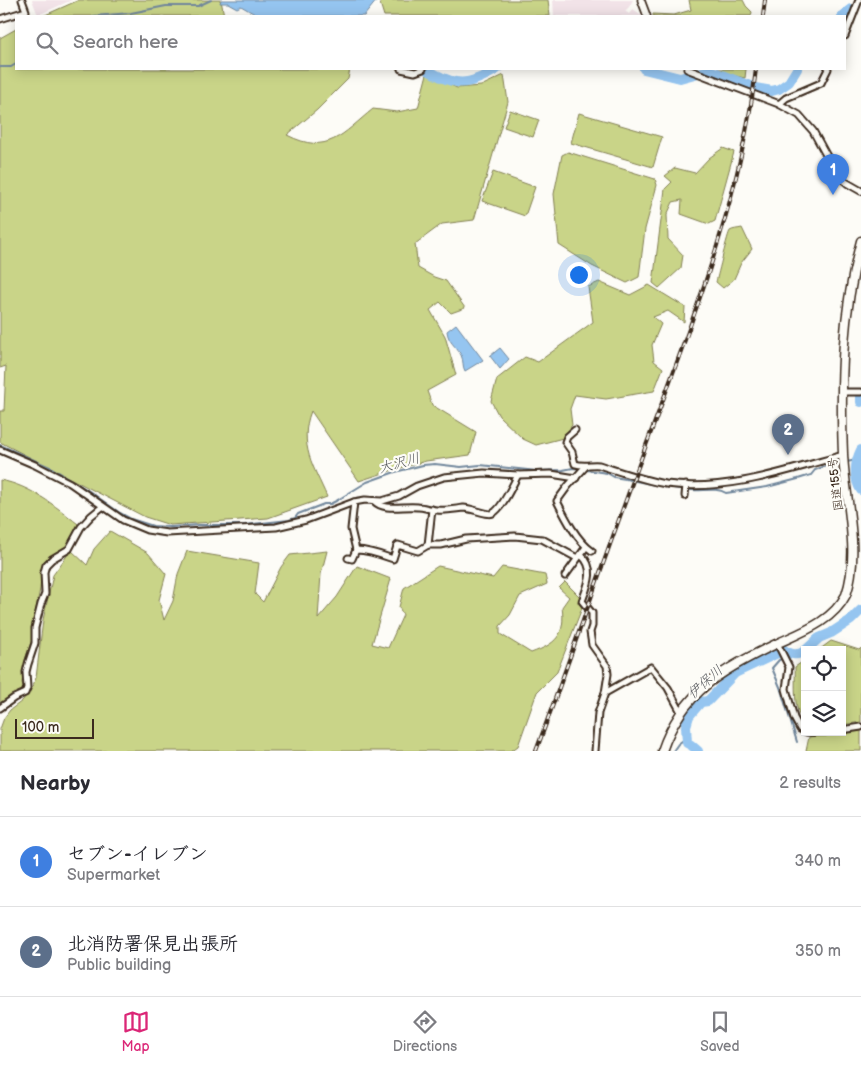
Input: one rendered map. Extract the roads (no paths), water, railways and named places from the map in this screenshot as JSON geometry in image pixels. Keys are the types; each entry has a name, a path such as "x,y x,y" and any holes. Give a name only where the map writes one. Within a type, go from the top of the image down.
{"highway":[{"name":"国道155号","path":"662,751 670,731 681,712 713,678 729,667 778,646 814,626 834,612 846,595 853,579 857,555 843,455 842,357 848,300 861,241"}],"street":[{"path":"0,19 26,11 22,0"},
{"path":"641,0 647,15"},
{"path":"846,33 859,0"},
{"path":"406,70 415,72 420,70"},
{"path":"689,70 790,109 806,122 813,131 836,173 847,183 861,191"},
{"path":"779,104 786,98 821,83 828,70"},
{"path":"842,392 861,392"},
{"path":"575,430 567,437 566,442 572,452 575,464 586,466 592,464 599,465 650,481 686,486 758,478 843,455"},
{"path":"0,450 35,465 70,484 123,520 158,532 167,533 276,527 306,520 354,502 365,500 382,501 398,496 417,486 444,478 484,473 577,476"},
{"path":"586,466 568,486 558,501 564,516 586,547 592,551"},
{"path":"365,500 374,501 378,505 396,508 419,507 432,510 454,510 465,508 491,514 494,513 507,496 518,475"},
{"path":"686,486 686,496"},
{"path":"348,558 354,558 356,550 351,529 354,502"},
{"path":"0,708 25,693 27,688 26,672 35,643 40,604 45,594 44,572 46,565 69,549 81,527 102,507"},
{"path":"428,545 432,510"},
{"path":"356,550 376,553 394,559 398,545 418,551 428,545 441,545 466,539 515,536 542,539 579,556 588,566 590,573 590,580 582,601 592,613 590,632 592,645 608,666 605,693 598,713 595,751"},
{"path":"565,576 586,547"},
{"path":"778,646 789,666 786,690 794,718 801,729"},
{"path":"605,693 651,667 668,688 681,712"},
{"path":"846,729 861,727"}],"water":[{"path":"221,0 377,0 365,15 259,15 241,6 237,8 228,3 220,3"},
{"path":"456,324 483,360 465,371 461,355 451,341 447,331"},
{"path":"500,348 509,359 500,369 490,356"}],"waterway":[{"path":"106,15 131,13 166,6 198,6 211,0"},
{"path":"843,15 851,9"},
{"path":"0,67 11,67 15,65"},
{"path":"428,70 454,82 469,82 495,70"},
{"path":"648,70 680,78 709,70"},
{"path":"709,70 755,88 772,91 779,89 789,82 796,70"},
{"name":"伊保川","path":"861,395 861,402"},
{"name":"大沢川","path":"0,445 52,468 131,519 153,526 171,527 244,525 289,520 295,518 298,514 324,504 330,504 367,482 423,465 435,464 461,467 480,465 537,471 573,468 607,473 614,477 672,488 714,490 726,493 767,487 798,479 811,475 815,470 842,462"},
{"name":"伊保川","path":"861,450 856,470 858,485 861,490"},
{"name":"大沢川","path":"847,462 856,460"},
{"name":"伊保川","path":"810,646 819,638 831,633 851,620 861,610"},
{"name":"伊保川","path":"698,751 687,743 686,726 689,716 701,702 708,701 735,673 784,650 794,654 801,653"},
{"path":"791,655 779,660 772,668 797,742"},
{"path":"673,751 686,738"}],"railway":[{"path":"763,15 765,0"},
{"path":"536,751 694,316 710,267 738,169 756,70"}],"place":[{"name":"セブン-イレブン","path":"833,195"},
{"name":"北消防署保見出張所","path":"788,455"}]}
